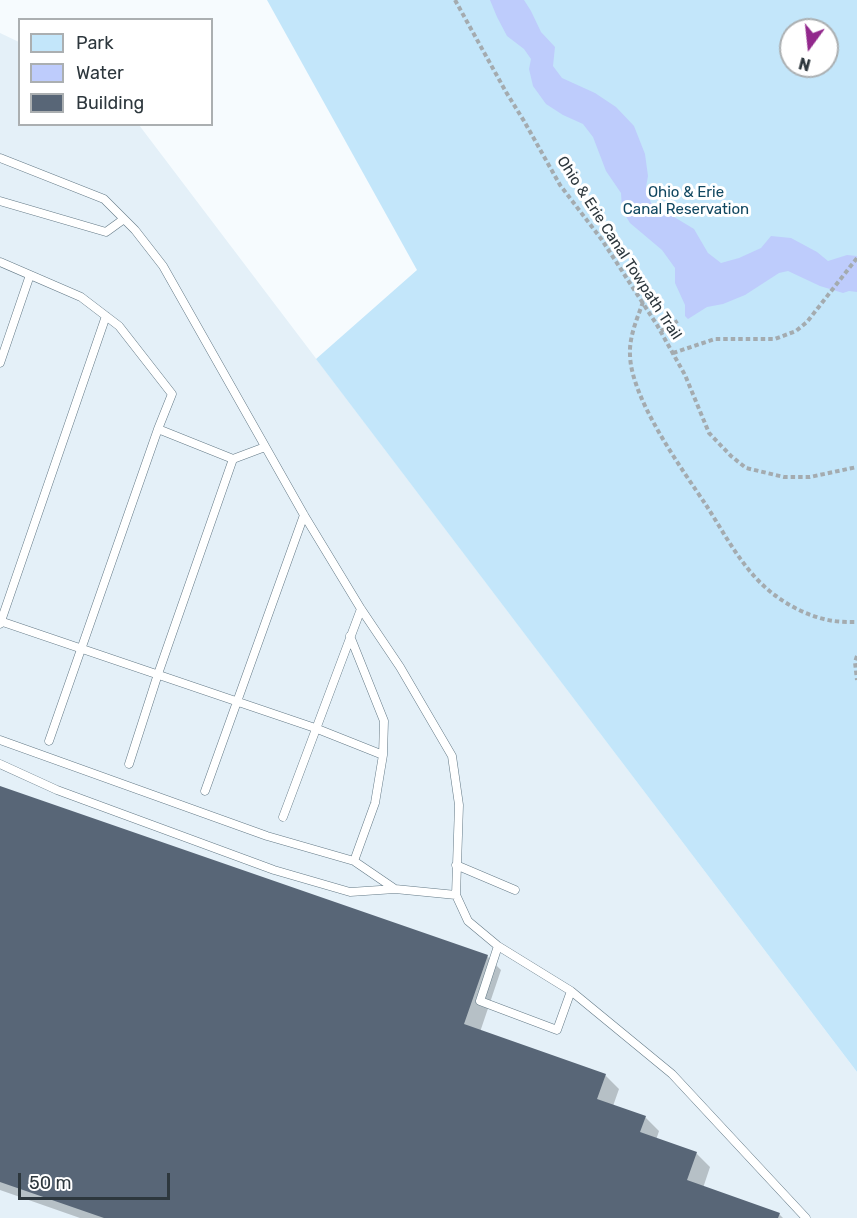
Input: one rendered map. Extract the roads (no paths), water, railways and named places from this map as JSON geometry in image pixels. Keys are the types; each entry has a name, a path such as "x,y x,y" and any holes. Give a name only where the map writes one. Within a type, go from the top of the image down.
{"lane":[{"path":"0,159 104,199 135,230 163,266 304,515 361,609 400,667 452,756 459,805 456,896 468,921 498,946 571,991 672,1074 806,1218"},
{"path":"0,201 106,231 124,219"},
{"path":"0,262 81,297 106,316 119,326 172,394 49,741"},
{"path":"0,363 30,275"},
{"path":"106,316 0,622 315,728 383,754"},
{"path":"158,429 233,459 265,447"},
{"path":"129,765 158,674 233,459"},
{"path":"205,791 304,515"},
{"path":"283,817 361,609"},
{"path":"350,636 384,721 383,754 375,803 354,861"},
{"path":"0,740 267,836 354,861 395,889"},
{"path":"0,764 57,790 274,870 350,892 395,889 456,896"},
{"path":"456,865 515,890"},
{"path":"498,946 480,1001 557,1030 571,991"}],"water":[{"path":"490,0 524,0 541,32 555,47 553,66 562,78 595,93 616,107 634,126 645,154 648,176 646,187 651,203 694,229 708,253 721,263 761,248 771,236 791,238 817,252 828,261 847,255 857,256 857,292 843,293 820,286 788,271 779,273 745,295 723,304 707,307 688,319 685,316 685,305 675,283 675,268 662,250 630,223 622,210 621,193 606,171 593,137 583,124 546,104 533,86 529,69 531,59 524,49 507,36"}],"park label":[{"name":"Ohio & Erie Canal Reservation","path":"686,202"}]}
